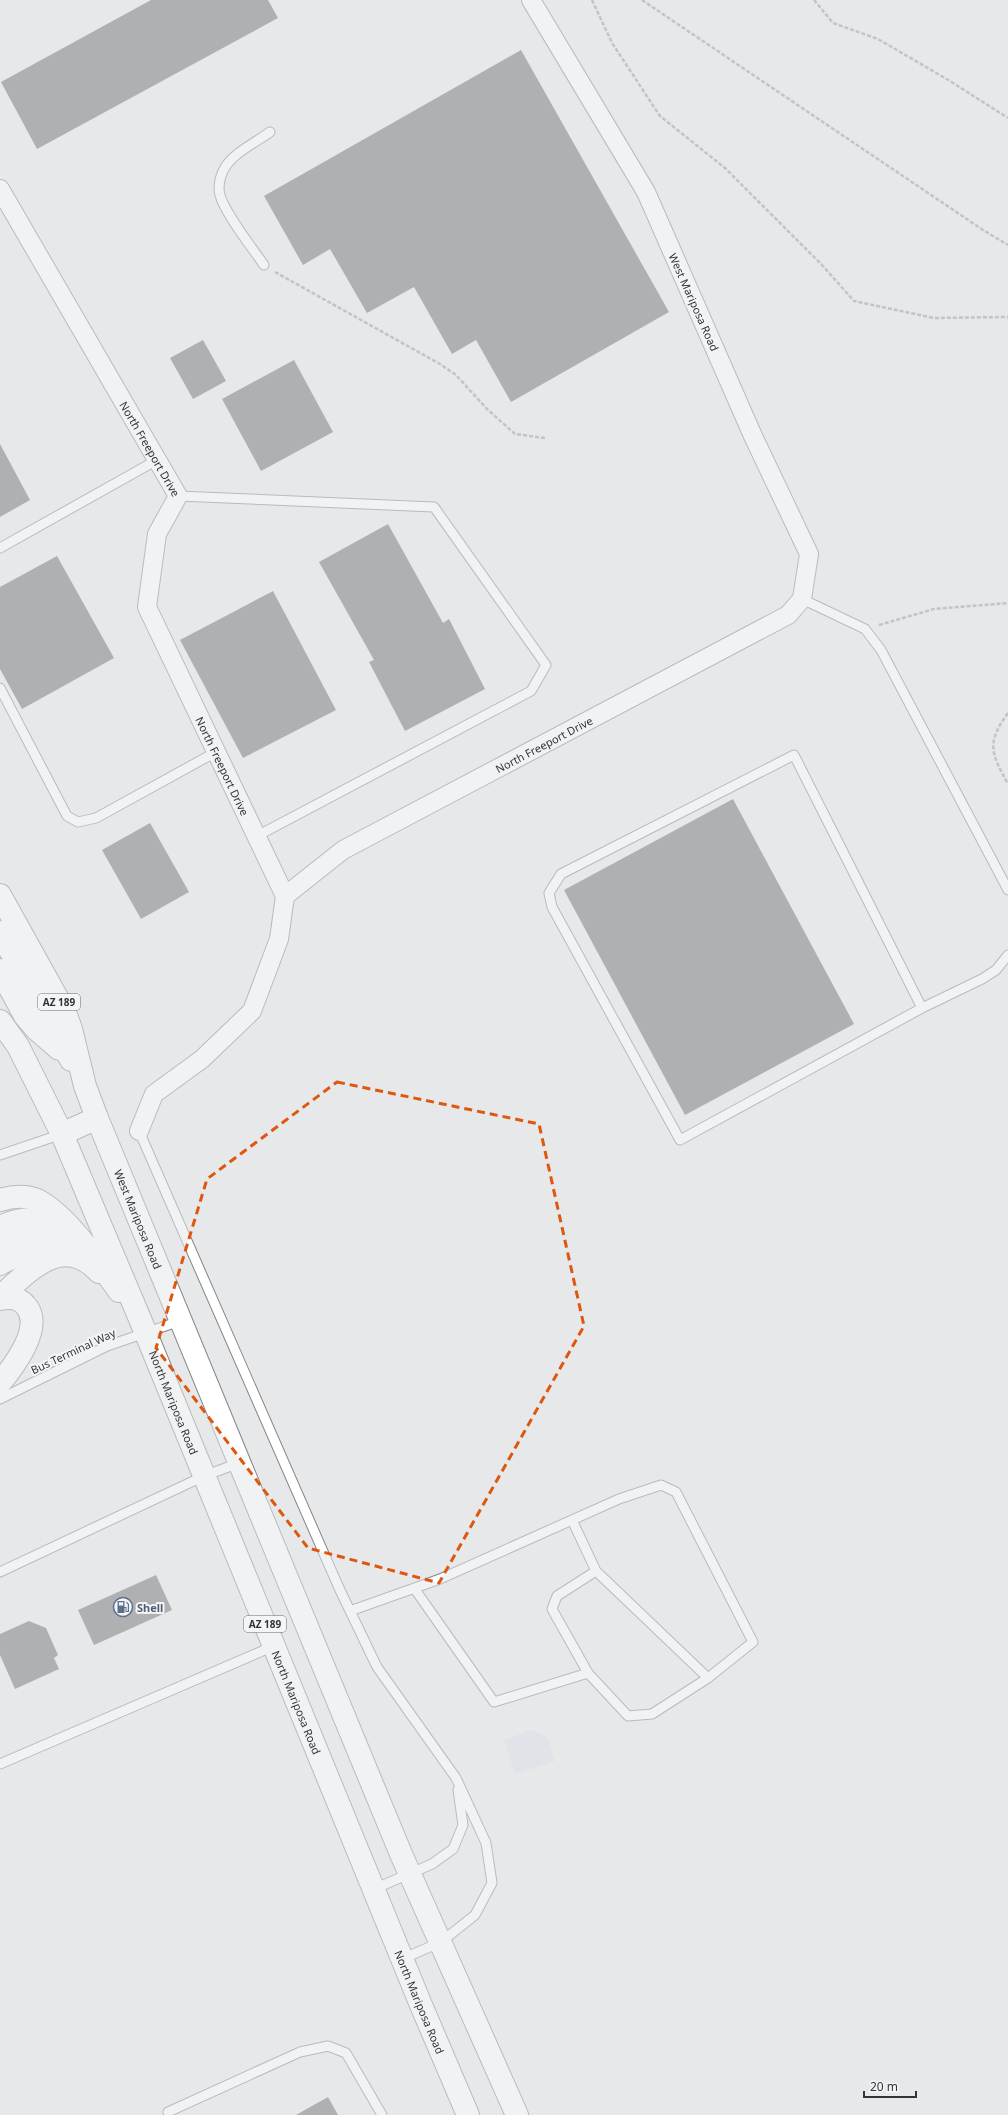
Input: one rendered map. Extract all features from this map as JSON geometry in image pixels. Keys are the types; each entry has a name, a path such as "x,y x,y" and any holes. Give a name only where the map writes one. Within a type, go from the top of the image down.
{"highway":[{"name":"AZ 189","path":"0,895 64,1012 71,1029 85,1086 97,1118"},
{"name":"AZ 189","path":"0,932 85,1086"},
{"name":"AZ 189","path":"0,970 32,1025 69,1058"},
{"name":"AZ 189","path":"0,1021 18,1046 62,1134"},
{"path":"62,1134 97,1118"},
{"name":"West Mariposa Road","path":"97,1118 180,1320"},
{"name":"North Mariposa Road","path":"62,1134 143,1326 402,1959 468,2115"},
{"path":"0,1200 24,1196 38,1200 73,1243 127,1302"},
{"path":"0,1212 22,1206 38,1209 73,1243 73,1256 61,1255 47,1258 0,1282"},
{"path":"0,1227 14,1220 34,1219 46,1223 73,1243"},
{"path":"0,1245 30,1233 50,1233 89,1250 143,1326"},
{"path":"0,1264 31,1249 73,1243"},
{"path":"0,1298 47,1258"},
{"path":"0,1298 10,1297 22,1301 31,1312 32,1329 21,1354 0,1384"},
{"name":"AZ 189","path":"180,1320 410,1874 517,2115"}],"street":[{"name":"West Mariposa Road","path":"531,0 646,192 753,436 809,554 802,599"},
{"name":"North Freeport Drive","path":"0,189 178,496 157,534 147,607 285,896 343,850 788,615 802,599"},
{"path":"139,1131 154,1094 202,1059 252,1011 279,939 285,896"}],"lane":[{"path":"264,265 226,208 220,195 219,185 223,171 234,158 270,132"},
{"path":"0,548 157,460"},
{"path":"178,496 434,507 546,665 531,691 256,836"},
{"path":"802,599 865,630 881,650 1008,890"},
{"path":"0,688 67,816 78,822 96,818 216,752"},
{"path":"922,1008 794,756 560,874 549,893 552,907 680,1140 922,1008 991,973 996,970 1008,955"},
{"path":"139,1131 350,1611 377,1667 456,1778 486,1843 492,1883 475,1915 441,1942 402,1959"},
{"path":"0,1155 62,1134"},
{"name":"Bus Terminal Way","path":"0,1399 107,1346 143,1326 180,1320"},
{"path":"0,1572 204,1476 239,1463"},
{"path":"350,1611 440,1578 619,1499 661,1485 676,1492 753,1642 708,1678 652,1714 628,1716 588,1673 552,1609 557,1596 596,1571"},
{"path":"572,1520 596,1571 708,1678"},
{"path":"414,1588 494,1702 588,1673"},
{"path":"0,1764 274,1646"},
{"path":"374,1890 432,1864 453,1849 463,1825 456,1778"},
{"path":"166,2114 300,2052 328,2046 346,2053 382,2115"}],"path":[{"path":"592,0 612,43 660,116 725,168 822,265 854,301 934,318 1008,317"},
{"path":"642,0 983,230 1008,245"},
{"path":"814,0 833,23 878,39 950,81 1008,118"},
{"path":"264,265 440,364 456,375 487,409 515,434 545,438"},
{"path":"865,630 934,609 1008,603"},
{"path":"1008,713 996,729 992,751 1008,784"}],"highlighted area":[{"path":"337,1082 539,1124 584,1326 439,1583 308,1548 156,1348 207,1179"}],"shaded area":[{"path":"531,1730 547,1737 555,1761 515,1774 504,1740"}],"building":[{"path":"151,0 268,0 278,18 37,149 1,82"},
{"path":"521,50 669,312 511,402 476,340 452,354 414,287 367,313 330,249 303,265 264,196"},
{"path":"203,340 226,381 193,399 170,358"},
{"path":"294,360 333,432 261,471 222,399"},
{"path":"0,444 30,500 0,517"},
{"path":"388,524 443,623 449,619 485,689 405,731 369,662 374,660 319,562"},
{"path":"57,556 114,658 22,709 0,669 0,587"},
{"path":"273,591 336,710 243,758 180,640"},
{"path":"733,799 854,1024 685,1115 564,890"},
{"path":"150,823 189,892 141,919 102,850"},
{"path":"156,1575 172,1610 94,1645 78,1610"},
{"path":"29,1621 46,1628 58,1655 54,1658 59,1669 15,1689 0,1655 0,1634"},
{"path":"328,2097 338,2115 296,2115"}],"place":[{"name":"Shell","path":"123,1607"}]}
